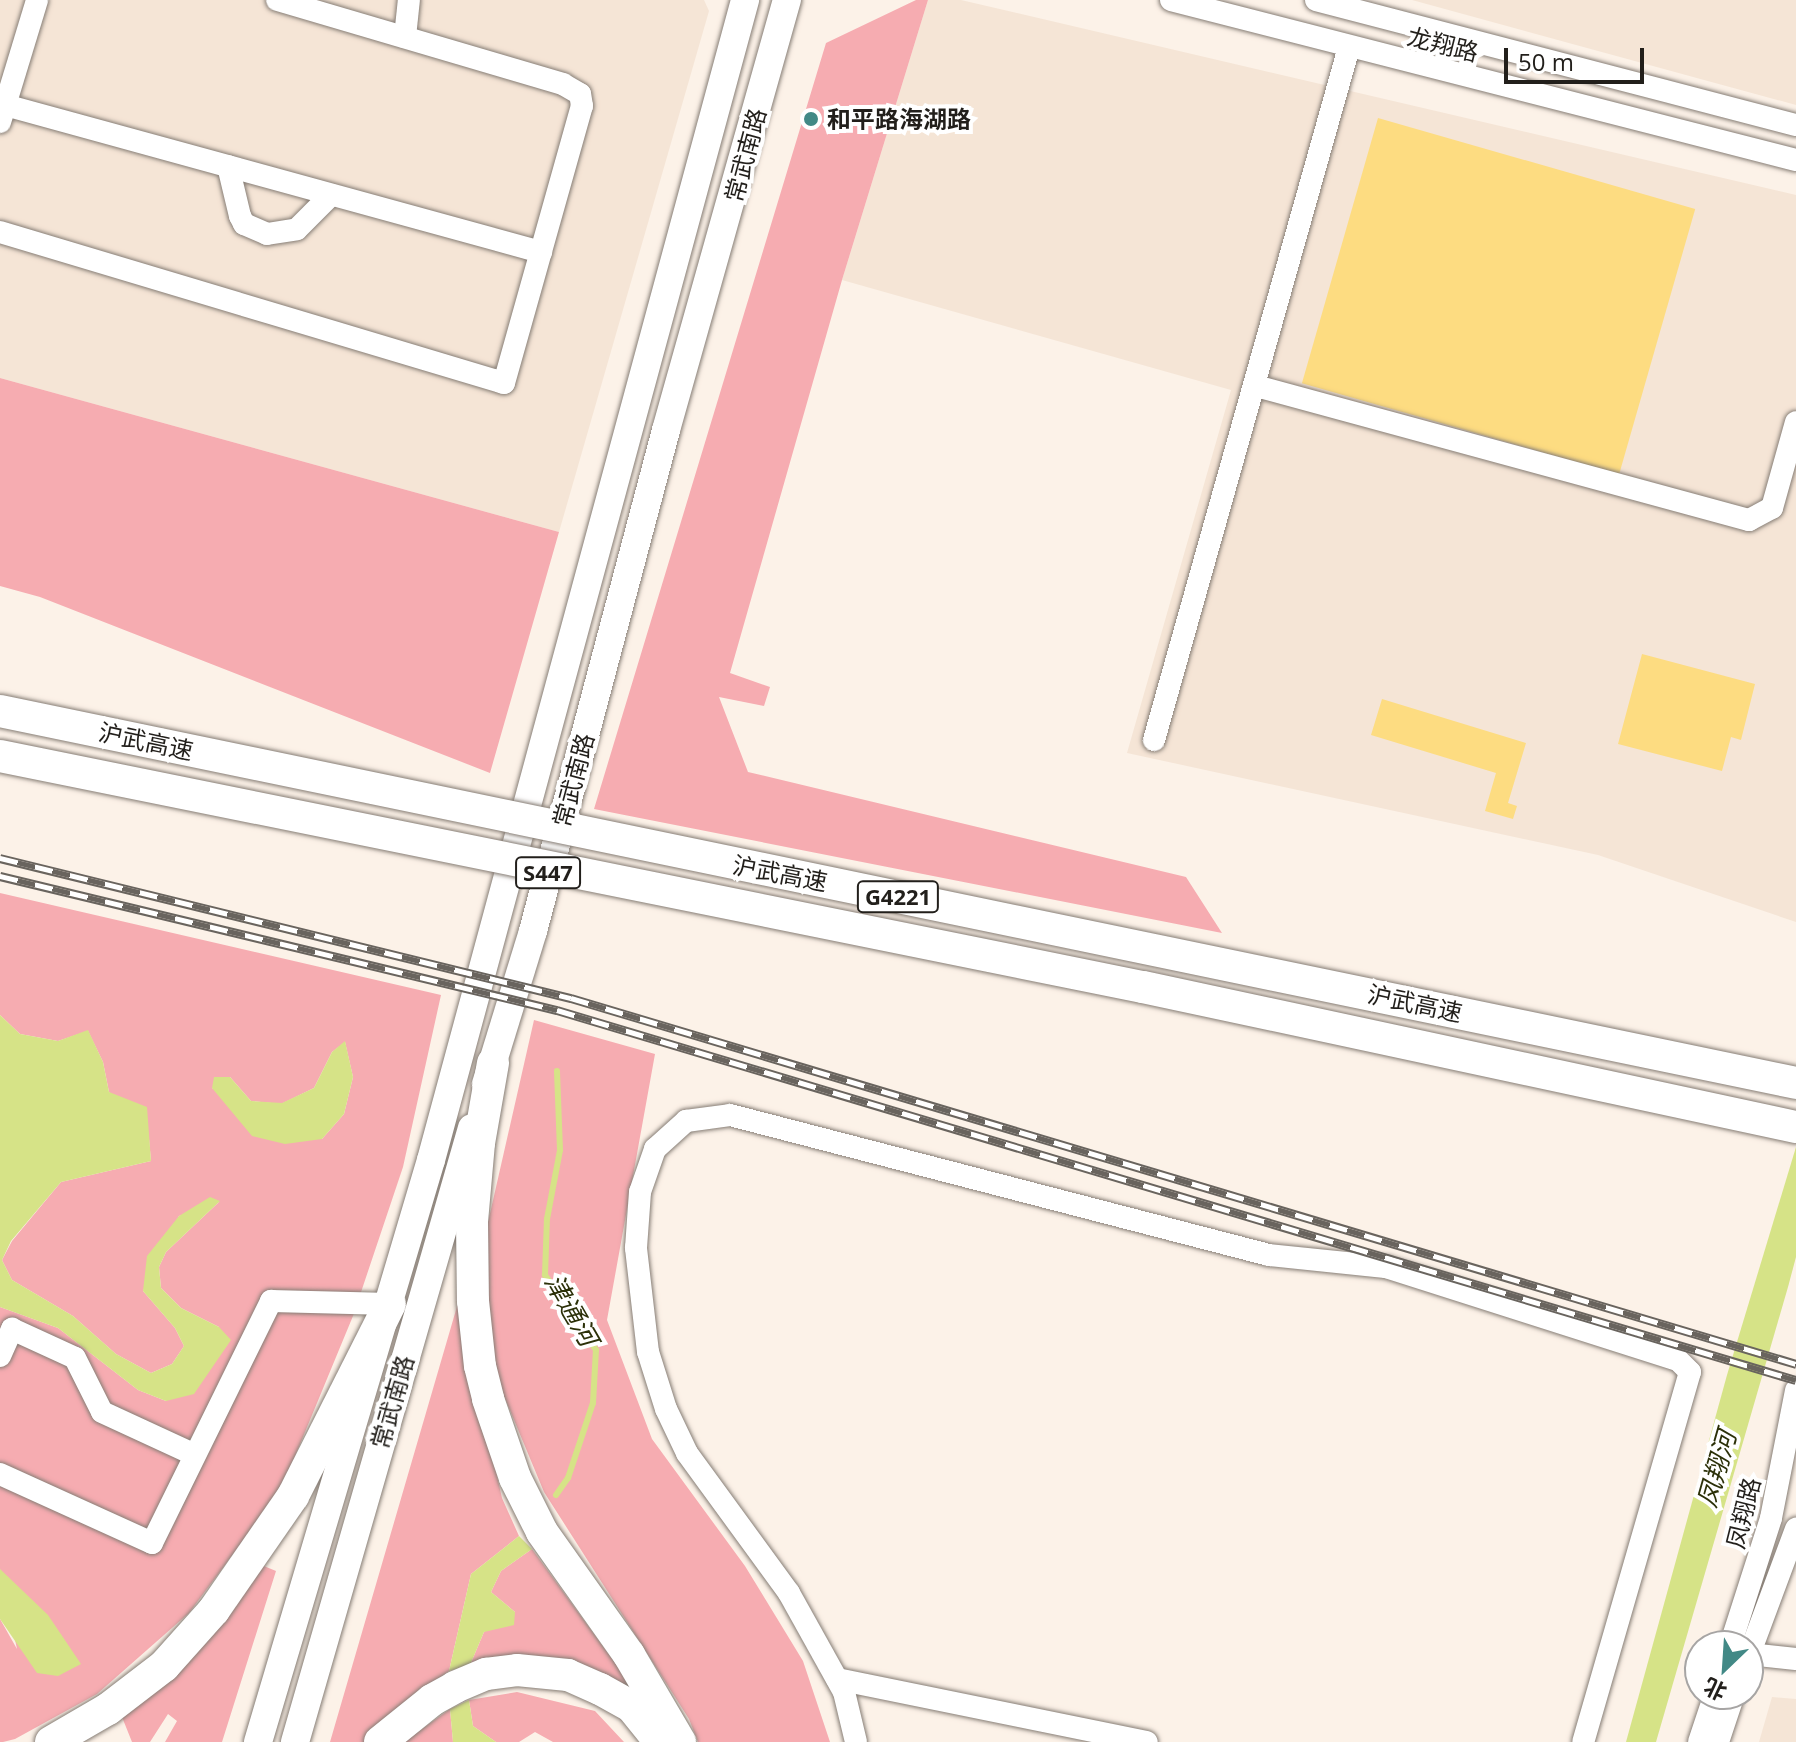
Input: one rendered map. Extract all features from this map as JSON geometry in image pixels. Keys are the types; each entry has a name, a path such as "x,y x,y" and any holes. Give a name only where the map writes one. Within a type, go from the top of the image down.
{"highway":[{"name":"沪武高速","path":"0,711 1796,1083"},
{"name":"沪武高速","path":"0,756 1128,984 1796,1127"},
{"path":"493,1063 479,1143 472,1222 473,1301 480,1366 488,1399 515,1478 542,1532 629,1655 680,1742"},
{"path":"51,1742 108,1709 164,1666 214,1610 293,1496 390,1304"},
{"path":"380,1742 432,1700 455,1687 486,1674 517,1670 568,1675 600,1689 631,1706 660,1742"}],"main road":[{"name":"常武南路","path":"258,1742 390,1304 745,0"},
{"name":"常武南路","path":"295,1742 533,931 666,430 787,0"}],"street":[{"path":"37,0 2,114 228,166 541,252"},
{"path":"0,232 504,383 582,106 580,94 563,84 277,0"},
{"path":"405,37 409,0"},
{"name":"龙翔路","path":"1171,0 1796,160"},
{"name":"龙翔路","path":"1316,0 1796,125"},
{"path":"1154,740 1349,47"},
{"path":"228,166 234,199 244,224 267,234 297,229 331,195"},
{"path":"1256,386 1749,520 1772,508 1796,422"},
{"path":"856,1742 844,1692 789,1593 687,1453 666,1409 648,1352 636,1248 640,1192 655,1149 686,1121 730,1115 1269,1255 1386,1267 1678,1360 1690,1372 1583,1742"},
{"path":"0,1474 152,1543 271,1301 390,1304"},
{"path":"0,1356 12,1329 75,1358 102,1412 195,1455"},
{"name":"凤翔路","path":"1747,1630 1796,1390"},
{"path":"1752,1630 1796,1529"},
{"path":"1764,1655 1796,1659"},
{"path":"837,1679 1147,1742"},
{"path":"1699,1742 1710,1710"},
{"path":"1718,1742 1729,1710"}],"shaded area":[{"path":"0,0 704,0 709,11 559,532 0,378"},
{"path":"916,0 928,0 842,280 730,673 770,687 764,706 719,697 748,772 1186,877 1222,933 594,809 826,43"},
{"path":"928,0 961,0 1796,195 1796,922 1598,855 1127,753 1231,390 842,280"},
{"path":"1412,0 1796,0 1796,105"},
{"path":"0,378 559,532 490,773 40,597 0,586"},
{"path":"0,893 441,995 403,1167 353,1316 281,1490 189,1613 97,1694 15,1739 3,1742 0,1742 0,1619 17,1649 0,1569 0,1307 58,1328 138,1390 166,1401 219,1327 181,1308 161,1288 159,1267 166,1252 219,1202 179,1216 143,1291 175,1328 184,1346 172,1364 151,1373 116,1354 73,1316 12,1280 2,1260 12,1241 61,1182 151,1161 149,1139 109,1092 103,1062 88,1031 58,1041 20,1034 0,1015","holes":["345,1042 353,1077 344,1114 322,1139 212,1088 230,1077 251,1101 281,1104 314,1088 332,1052"]},
{"path":"534,1020 655,1054 607,1320 652,1439 745,1566 803,1661 830,1742 698,1742 689,1719 544,1492 494,1372 484,1240"},
{"path":"458,1303 502,1498 519,1536 471,1574 449,1671 393,1713 365,1742 330,1742"},
{"path":"532,1549 631,1685 623,1692 470,1665 484,1632 515,1612 491,1592 501,1571"},
{"path":"259,1564 276,1571 222,1742 165,1742 177,1721 168,1714 150,1742 132,1742 122,1717"},
{"path":"517,1692 595,1711 624,1742 553,1742 535,1732 519,1742 496,1742 473,1726 469,1700"},
{"path":"1772,1697 1796,1699 1796,1742 1759,1742"},
{"path":"450,1709 453,1742 404,1742"}],"water":[{"path":"0,1015 20,1034 58,1041 88,1030 103,1062 109,1092 147,1107 151,1161 61,1182 11,1241 2,1260 12,1280 73,1316 116,1354 151,1373 172,1364 184,1346 175,1328 143,1291 147,1256 179,1216 210,1197 220,1201 166,1252 159,1267 161,1288 181,1308 219,1327 231,1340 194,1394 166,1401 138,1390 58,1328 0,1307"},
{"path":"345,1041 353,1077 344,1114 322,1139 285,1144 252,1136 212,1088 214,1077 230,1077 251,1101 282,1103 314,1088 332,1052"},
{"name":"凤翔河","path":"1796,1147 1796,1257 1788,1287 1688,1630 1684,1630 1684,1645 1656,1742 1626,1742 1727,1375"},
{"path":"519,1536 532,1549 501,1571 491,1592 515,1612 514,1625 484,1632 470,1665 449,1671 471,1574"},
{"path":"0,1569 48,1615 81,1664 58,1676 37,1673 0,1619"},
{"path":"469,1700 473,1726 496,1742 453,1742 450,1709"}],"building":[{"path":"1378,118 1695,209 1619,474 1302,383"},
{"path":"1642,654 1755,684 1741,740 1731,737 1722,771 1618,744"},
{"path":"1382,699 1526,743 1508,803 1517,806 1513,819 1485,811 1496,773 1371,735"}],"waterway":[{"name":"津通河","path":"556,1495 568,1478 593,1403 596,1350 545,1275 547,1219 560,1150 557,1071"}],"railway":[{"path":"0,858 571,998 1796,1364"},
{"path":"0,876 557,1010 1796,1380"}],"place":[{"name":"和平路海湖路","path":"811,119"}]}
